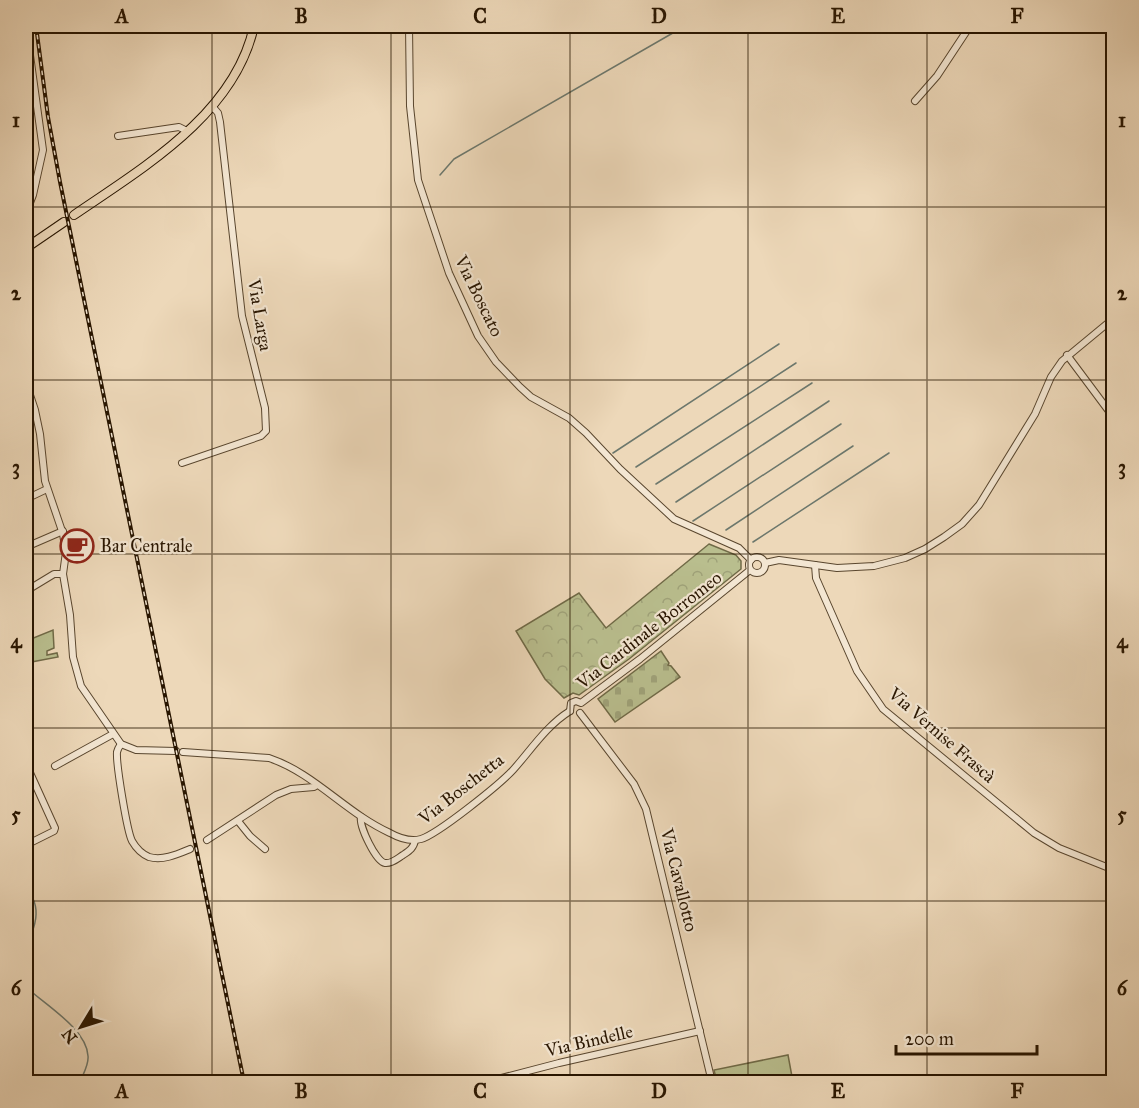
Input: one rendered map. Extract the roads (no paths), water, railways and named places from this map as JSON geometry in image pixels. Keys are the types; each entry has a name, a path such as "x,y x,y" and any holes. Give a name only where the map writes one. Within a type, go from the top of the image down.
{"main road":[{"path":"74,215 158,156 212,106 238,70 247,51 254,26"},
{"path":"26,248 64,222"}],"street":[{"path":"26,26 43,150 33,195 26,213"},
{"name":"Via Boscato","path":"410,26 410,106 418,180 449,273 478,336 496,362 520,387 531,397 569,418 620,470 674,519 739,548 751,560"},
{"path":"915,101 937,76 970,26"},
{"name":"Via Larga","path":"182,463 261,436 266,431 265,408 242,316 218,113 212,106"},
{"path":"118,136 179,127 187,130"},
{"name":"Via Cardinale Borromeo","path":"765,563 779,560 850,568 889,563 925,549 962,524 984,497 1035,414 1051,377 1067,355 1113,318"},
{"path":"1067,355 1113,418"},
{"path":"26,383 40,434 42,468 47,489 63,531 66,552 63,574 76,672 84,691 121,744 117,753 129,831 133,842 141,852 150,857 160,858 190,849"},
{"path":"26,499 47,489"},
{"path":"26,547 63,531"},
{"name":"Via Cardinale Borromeo","path":"751,560 760,558 765,563"},
{"path":"750,570 751,560"},
{"name":"Via Cardinale Borromeo","path":"570,711 571,703 576,701 580,703 640,659 750,570 761,573 765,563"},
{"name":"Via Vernise Frascà","path":"815,565 816,578 857,671 883,709 1034,833 1059,848 1113,870"},
{"path":"26,591 43,579 54,574 63,574"},
{"path":"570,711 576,715 580,713 583,707 580,703"},
{"name":"Via Boschetta","path":"121,744 136,750 269,758 296,770 361,817 390,833 408,840 415,840 429,835 498,784 553,724 570,711"},
{"name":"Via Cavallotto","path":"580,713 634,784 646,809 712,1083"},
{"path":"55,766 113,734"},
{"path":"26,764 28,776 55,828 54,831 26,845"},
{"path":"207,840 276,795 291,789 314,788 317,785"},
{"path":"361,817 360,823 368,840 380,860 385,863 391,862 408,851 415,840"},
{"path":"238,821 250,836 266,849"},
{"name":"Via Bindelle","path":"486,1083 560,1063 700,1031"}],"waterway":[{"path":"440,175 454,159 685,26"},
{"path":"613,453 779,344"},
{"path":"636,467 796,363"},
{"path":"656,484 812,383"},
{"path":"676,502 829,401"},
{"path":"693,521 841,424"},
{"path":"726,530 853,446"},
{"path":"753,542 889,453"},
{"path":"26,890 35,903 36,911 32,934 26,948"},
{"path":"26,987 73,1027 86,1046 87,1066 80,1082"}],"railway":[{"path":"36,26 48,117 60,182 244,1082"}],"place":[{"name":"Bar Centrale","path":"77,546"}]}
